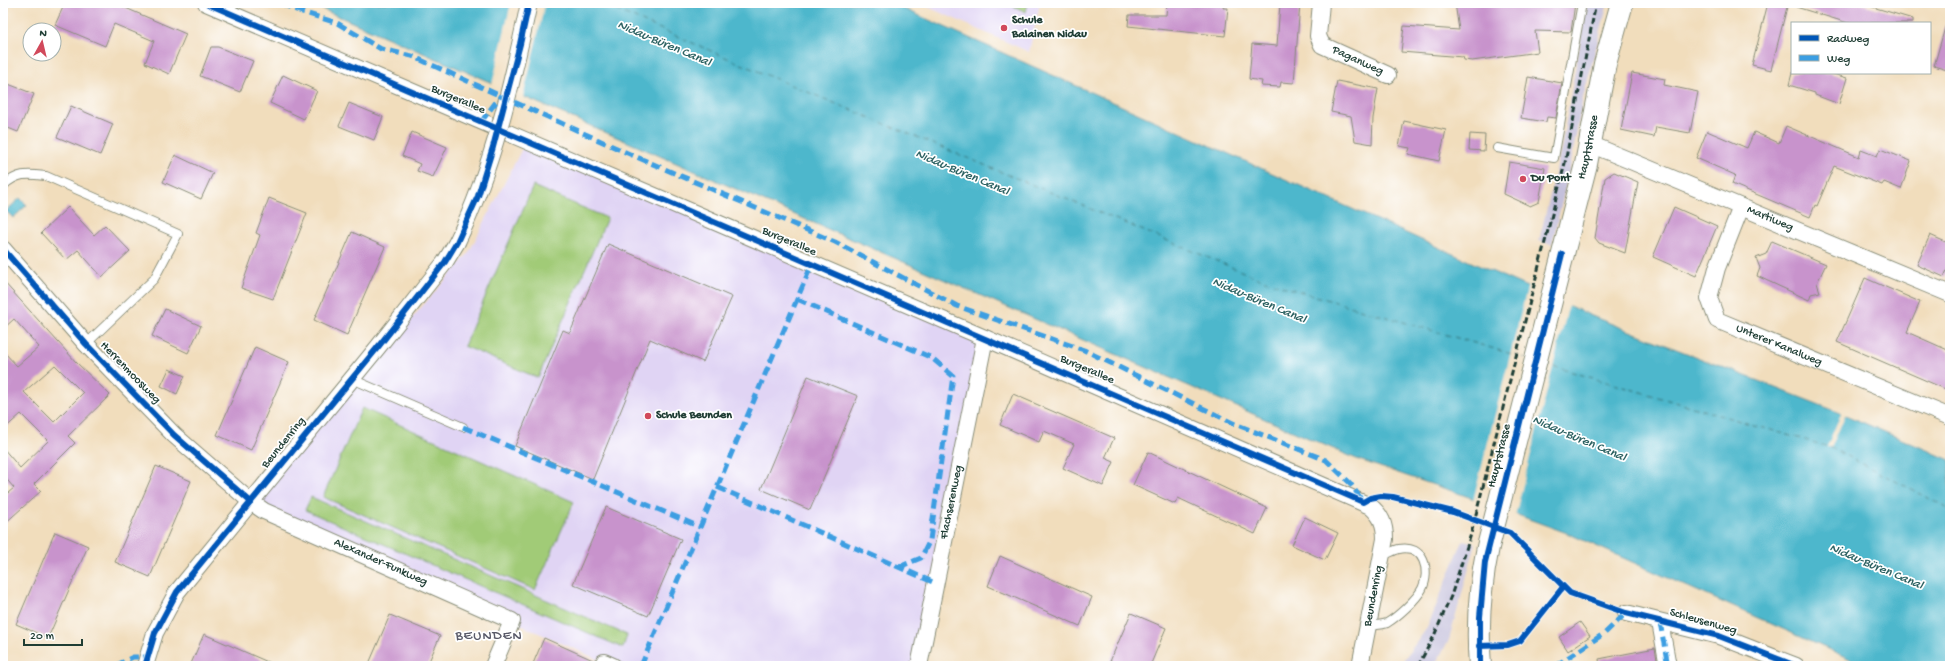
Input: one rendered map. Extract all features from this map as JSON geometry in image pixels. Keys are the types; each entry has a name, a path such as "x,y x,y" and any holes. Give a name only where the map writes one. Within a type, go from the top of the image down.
{"main road":[{"name":"Hauptstrasse","path":"1480,666 1482,579 1488,547 1590,144 1605,64 1622,3"}],"street":[{"name":"Burgerallee","path":"206,3 1363,502 1379,513 1385,526"},
{"name":"Beundenring","path":"145,666 155,633 177,592 432,280 456,242 478,196 493,147 520,44 528,3"},
{"name":"Paganweg","path":"1321,3 1318,36 1322,45 1388,75"},
{"name":"Martiweg","path":"1590,144 1950,294"},
{"name":"Unterer Kanalweg","path":"1741,207 1717,268 1709,298 1718,320 1950,417"},
{"name":"Herrenmoosweg","path":"3,249 86,344 174,435 250,502"},
{"name":"Flachserenweg","path":"918,666 985,338"},
{"name":"Alexander-Funkweg","path":"250,502 264,511 512,621 493,666"},
{"name":"Beundenring","path":"1360,666 1382,556 1385,539 1385,526"},
{"name":"Schleusenweg","path":"1626,613 1719,636 1796,666"},
{"path":"1660,622 1668,666"}],"lane":[{"path":"1497,148 1554,158 1582,3"},
{"path":"3,186 9,180 23,174 46,176 178,234 154,279 86,344"},
{"path":"352,379 463,427"},
{"path":"1368,626 1386,624 1413,601 1422,588 1427,575 1424,561 1414,551 1400,549 1382,556"}],"shaded area":[{"name":"Schule Balainen Nidau","path":"919,3 1040,3 1029,52"},
{"path":"1587,3 1608,3 1583,98 1570,168 1552,244 1539,241 1561,149"},
{"name":"Schule Beunden","path":"526,141 985,338 919,666 613,666 374,560 251,502 468,254"},
{"path":"1463,540 1476,543 1449,640 1434,666 1399,666 1427,628"}],"green space":[{"path":"1007,3 1028,3 1026,12"},
{"path":"533,186 607,218 538,378 464,346"},
{"path":"362,408 574,502 535,590 323,497"},
{"path":"311,497 627,635 623,648 305,510"}],"water":[{"name":"Nidau-Büren Canal","path":"308,3 891,3 1594,317 1843,414 1950,460 1950,666 1866,666 1567,533 1455,492 1359,460"},
{"path":"20,198 27,205 13,218 6,211"}],"pier":[{"path":"511,3 545,3 523,98 492,85"},
{"path":"1528,285 1569,304 1515,516 1473,501"},
{"path":"1842,411 1846,413 1831,448 1827,447"}],"building":[{"path":"65,3 114,3 186,34 169,74 145,63 154,41 114,24 105,46 62,28 62,22 56,22"},
{"path":"1167,3 1224,3 1223,8 1228,8 1225,36 1128,26 1129,15 1166,15"},
{"path":"1280,3 1300,3 1294,83 1281,82 1280,87 1261,86 1262,81 1249,79 1252,44 1277,46"},
{"path":"1455,3 1575,3 1571,32 1535,31 1538,52 1472,61 1464,60 1463,57 1401,52 1404,26 1459,30"},
{"path":"1768,3 1788,3 1771,70 1752,65"},
{"path":"1796,3 1859,3 1913,19 1913,22 1845,22 1796,7"},
{"path":"1946,24 1950,25 1950,71 1934,66"},
{"path":"211,47 218,47 253,61 240,92 200,76"},
{"path":"1632,73 1665,79 1664,85 1698,92 1690,133 1656,127 1654,137 1621,130"},
{"path":"1792,74 1833,74 1847,78 1839,104 1815,95 1815,93 1789,85"},
{"path":"283,75 317,91 304,119 270,103"},
{"path":"1528,77 1562,83 1556,118 1547,117 1546,122 1521,118"},
{"path":"1337,81 1378,89 1373,118 1372,144 1355,141 1351,116 1331,112"},
{"path":"3,82 34,94 18,132 3,126"},
{"path":"349,103 383,117 374,140 339,126"},
{"path":"71,106 113,124 100,155 57,137"},
{"path":"1404,121 1446,130 1439,161 1408,154 1410,148 1399,146"},
{"path":"1786,126 1859,157 1861,150 1877,156 1880,149 1911,161 1901,189 1884,182 1882,185 1834,166 1817,206 1815,205 1810,217 1732,184 1735,175 1696,158 1707,131 1747,148 1754,132 1779,143"},
{"path":"412,132 447,147 433,177 417,171 420,164 402,156"},
{"path":"1470,134 1485,135 1484,151 1469,150"},
{"path":"175,155 213,173 201,199 163,182"},
{"path":"1509,162 1545,168 1539,202 1530,206 1504,194"},
{"path":"1614,172 1638,182 1625,253 1599,243 1595,238 1605,178"},
{"path":"269,198 307,213 273,299 241,288 260,235 256,233"},
{"path":"68,207 94,235 105,225 130,251 102,277 78,250 66,260 41,233"},
{"path":"1674,207 1717,226 1696,276 1653,257"},
{"path":"352,232 385,247 347,335 314,320"},
{"path":"1930,235 1950,244 1950,263 1944,277 1917,265"},
{"path":"1772,241 1826,264 1817,283 1820,292 1811,294 1809,300 1757,276 1760,268 1756,258 1766,254"},
{"path":"608,244 732,297 703,362 650,339 593,479 515,446 563,330 570,333"},
{"path":"1865,278 1920,302 1907,332 1950,351 1950,391 1837,342"},
{"path":"3,281 76,362 110,395 68,436 75,443 34,484 41,491 3,525 3,497 14,488 3,475 3,448 20,468 48,441 21,414 3,430 3,351 17,366 39,347 14,319 3,329","holes":["55,365 83,393 54,422 24,392"]},
{"path":"165,309 201,326 188,353 152,336"},
{"path":"255,347 289,362 251,450 217,435"},
{"path":"169,369 185,376 177,394 161,386"},
{"path":"808,376 858,396 810,510 761,489"},
{"path":"1013,394 1114,438 1105,458 1114,462 1103,486 1063,468 1074,444 1044,431 1039,442 1000,425"},
{"path":"1148,452 1267,508 1255,534 1178,498 1175,504 1133,485"},
{"path":"156,466 191,481 150,577 115,562"},
{"path":"606,507 681,539 648,616 573,584"},
{"path":"1305,517 1338,533 1325,560 1292,545"},
{"path":"55,532 88,546 48,638 16,624"},
{"path":"1000,556 1092,597 1080,626 988,586"},
{"path":"1131,613 1166,628 1150,666 1108,666"},
{"path":"390,615 440,636 427,666 368,666"},
{"path":"1580,622 1590,636 1568,651 1559,637"},
{"path":"204,634 277,666 190,666"},
{"path":"544,638 595,661 596,666 532,666"},
{"path":"1655,648 1658,666 1600,666 1599,659"}],"ferry route":[{"path":"600,3 769,76 1265,281 1525,358"},
{"path":"1545,364 1829,447 1950,509"}],"railway":[{"path":"1418,666 1434,636 1451,596 1471,534 1565,163 1596,3"}],"marked path":[{"path":"281,3 293,9 337,23 381,49 412,56 632,155 835,242 957,306 1084,350 1235,424 1326,460 1350,483 1361,499"},
{"path":"481,122 501,95"},
{"path":"641,666 812,264"},
{"path":"797,299 932,358 953,376 930,540 921,558 899,567"},
{"path":"463,427 700,527"},
{"path":"717,487 935,583"},
{"path":"1555,666 1605,633 1626,613"},
{"path":"1660,622 1668,666"},
{"path":"115,666 133,657 146,657"}],"cycle path":[{"path":"206,3 1363,502 1370,498 1381,496 1393,497 1453,512 1510,533 1570,593 1626,613 1719,636 1796,666"},
{"path":"145,666 155,633 177,592 378,347 445,262 457,242 478,196 493,147 520,44 529,3"},
{"path":"3,249 86,344 174,435 251,502"},
{"path":"1480,666 1480,617 1485,562 1562,254"},
{"path":"1479,646 1508,645 1520,641 1563,587"}],"place":[{"name":"Schule Balainen Nidau","path":"1004,28"},
{"name":"Du Pont","path":"1523,179"},
{"name":"Schule Beunden","path":"648,416"}],"district":[{"name":"BEUNDEN","path":"489,636"}]}
